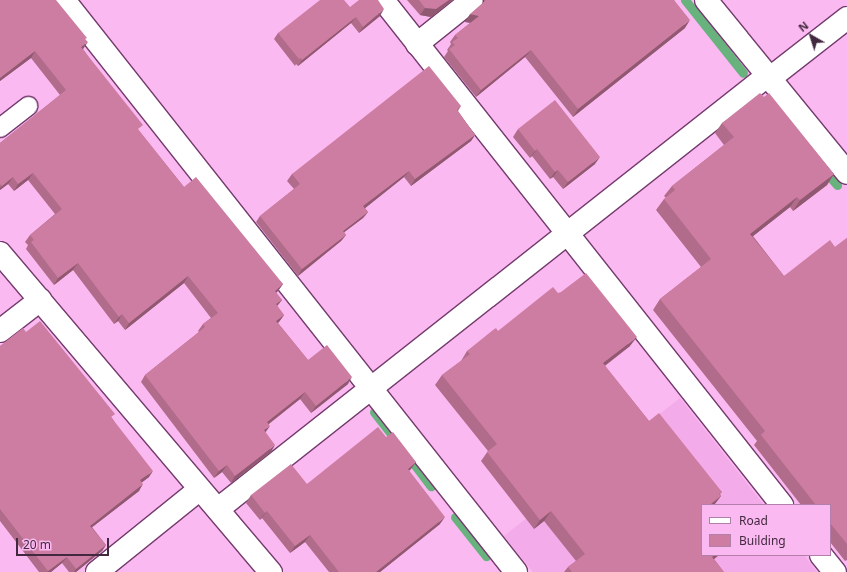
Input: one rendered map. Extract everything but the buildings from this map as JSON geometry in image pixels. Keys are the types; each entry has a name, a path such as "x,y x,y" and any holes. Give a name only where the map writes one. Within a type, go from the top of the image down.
{"street":[{"path":"64,0 516,572"},
{"path":"383,0 781,504"},
{"path":"418,44 472,0"},
{"path":"706,0 847,173"},
{"path":"218,509 568,233 768,77 847,18"},
{"path":"0,253 271,572"},
{"path":"0,331 40,300"},
{"path":"97,572 200,489"},
{"path":"823,556 835,572"}],"lane":[{"path":"0,128 28,106"}],"shaded area":[{"path":"680,398 763,504 701,504 701,556 805,556 817,572 533,572 504,536"}],"waterway":[{"path":"685,0 743,73"},
{"path":"824,170 837,185"},
{"path":"374,412 398,443"},
{"path":"408,456 431,486"},
{"path":"455,517 486,556"}]}
